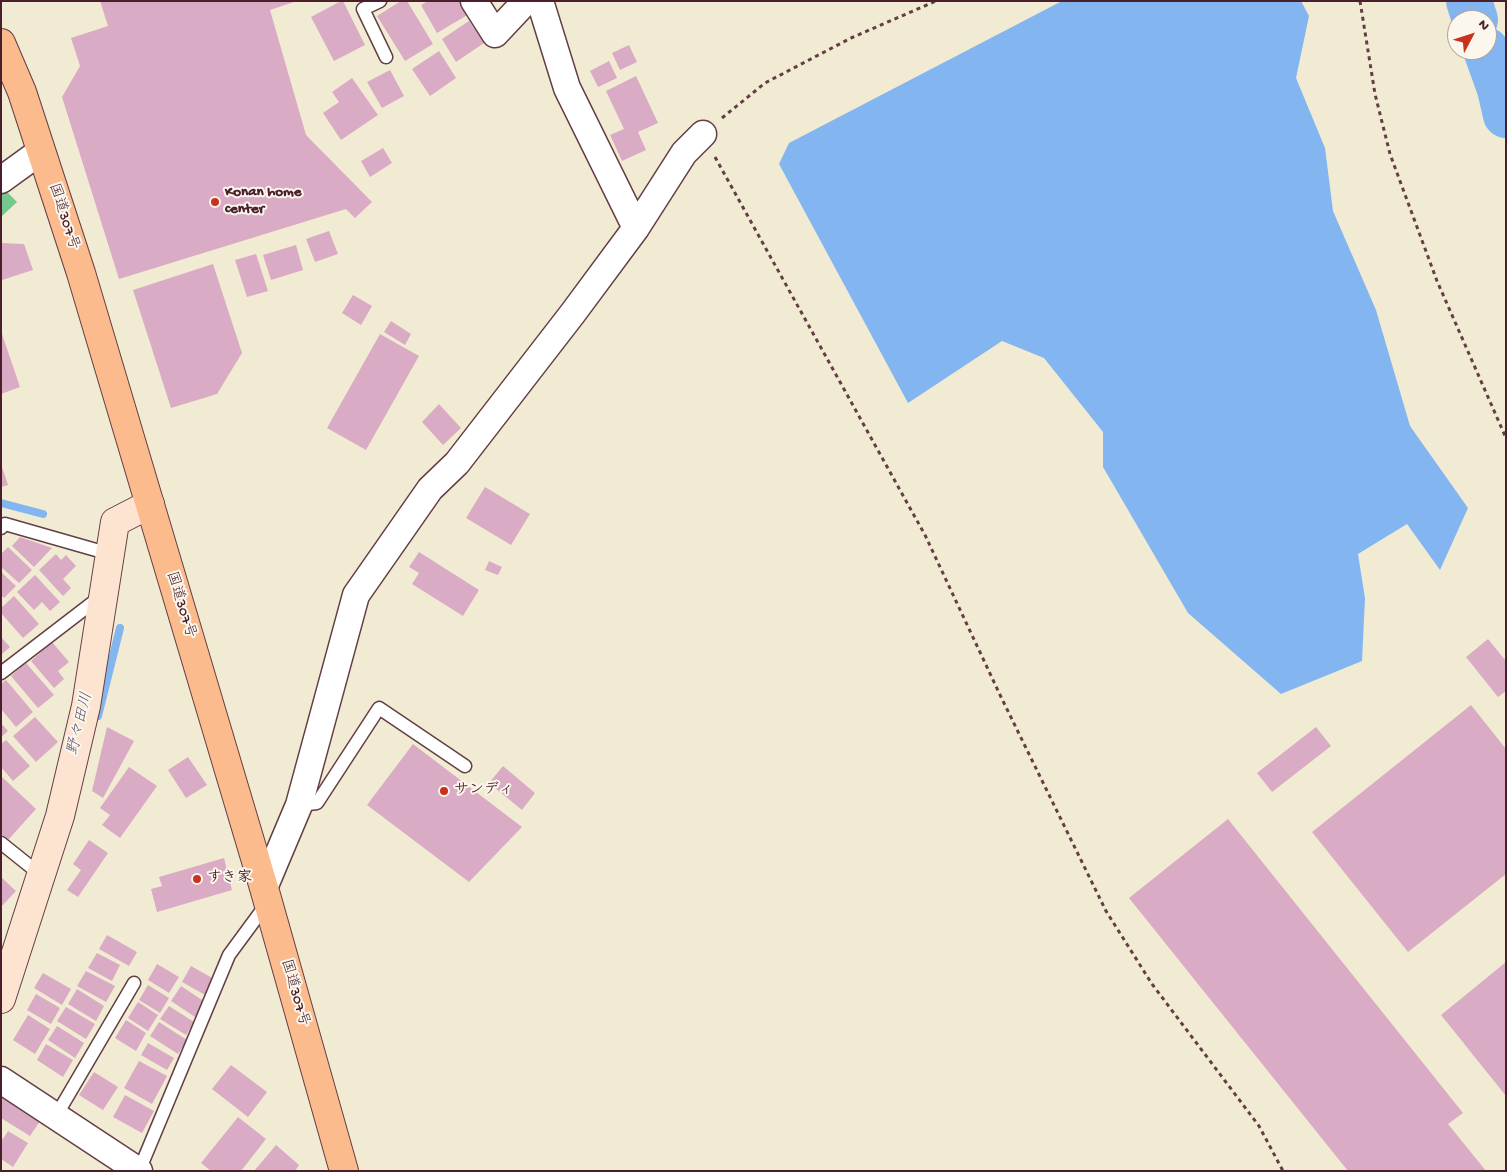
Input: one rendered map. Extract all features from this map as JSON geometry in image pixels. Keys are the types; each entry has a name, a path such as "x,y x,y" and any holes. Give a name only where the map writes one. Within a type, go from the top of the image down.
{"highway":[{"name":"国道307号","path":"1,43 22,92 81,273 266,895 344,1171"}],"street":[{"path":"474,1 496,34 526,1"},
{"path":"540,1 567,88 636,228"},
{"path":"266,895 299,805 356,595 430,489 457,463 573,313 636,228 684,153 703,134"},
{"path":"1,180 41,151"},
{"path":"1,999 60,816 86,706 115,522 150,504"},
{"path":"1,1080 139,1171"}],"lane":[{"path":"380,1 363,9 386,57"},
{"path":"1,528 6,524 110,554"},
{"path":"1,673 104,594"},
{"path":"299,805 317,803 379,708 465,766"},
{"path":"1,843 41,875"},
{"path":"139,1171 229,954 266,895"},
{"path":"56,1116 134,983"}],"path":[{"path":"936,1 851,38 764,83 703,134 925,535 1001,697 1106,911 1152,984 1259,1126 1283,1171"},
{"path":"1360,1 1375,94 1390,154 1436,281 1506,438"}],"green space":[{"path":"3,188 17,202 1,217 1,190"}],"water":[{"path":"1062,1 1301,1 1309,16 1296,78 1325,148 1333,211 1376,310 1410,426 1468,508 1440,570 1407,524 1358,554 1365,598 1362,661 1281,694 1188,613 1103,467 1103,432 1044,358 1002,341 908,403 779,164 789,143"}],"building":[{"path":"100,1 297,1 270,10 306,135 372,202 355,218 346,209 119,279 62,97 80,66 71,38 108,26"},
{"path":"343,1 365,45 334,61 311,17"},
{"path":"401,1 407,1 433,44 405,61 377,16"},
{"path":"428,1 461,1 469,14 437,33 421,5"},
{"path":"469,21 484,43 456,62 442,39"},
{"path":"629,45 637,62 620,70 612,53"},
{"path":"439,51 456,78 430,96 412,69"},
{"path":"609,61 617,78 598,87 590,71"},
{"path":"390,70 404,96 382,108 367,82"},
{"path":"636,76 658,123 638,132 646,150 622,161 610,135 624,129 606,91"},
{"path":"352,78 378,115 341,140 323,113 339,102 332,92"},
{"path":"383,148 392,163 370,177 361,161"},
{"path":"329,231 338,254 315,262 306,239"},
{"path":"1,243 24,244 33,270 2,280"},
{"path":"296,245 303,270 271,280 263,255"},
{"path":"256,254 268,291 247,297 235,260"},
{"path":"213,264 242,353 217,394 171,408 133,290"},
{"path":"353,295 372,306 361,325 342,313"},
{"path":"391,321 411,334 405,345 384,332"},
{"path":"1,331 20,387 1,394"},
{"path":"380,334 419,356 366,450 327,428"},
{"path":"439,404 461,428 443,445 422,422"},
{"path":"1,464 8,485 1,487"},
{"path":"485,487 530,514 511,545 466,518"},
{"path":"20,537 52,548 34,567 12,546"},
{"path":"8,547 32,570 19,583 1,567 1,554"},
{"path":"419,552 479,590 463,616 412,584 419,573 409,567"},
{"path":"56,554 61,560 66,555 76,566 63,579 71,588 63,596 39,570"},
{"path":"489,561 502,567 498,575 485,570"},
{"path":"1,572 16,586 4,598 1,595"},
{"path":"35,575 60,602 50,611 42,602 34,610 17,592"},
{"path":"14,596 39,624 23,638 1,613 1,608"},
{"path":"1,637 10,647 1,655"},
{"path":"1488,639 1506,661 1506,691 1498,697 1466,657"},
{"path":"52,642 69,662 58,671 64,679 54,688 31,661"},
{"path":"26,663 54,695 38,708 11,676"},
{"path":"6,680 33,712 16,727 1,709 1,684"},
{"path":"1471,705 1506,749 1506,874 1408,952 1312,832"},
{"path":"35,717 58,742 36,762 13,736"},
{"path":"1,723 8,731 1,737"},
{"path":"107,727 134,741 103,798 92,791"},
{"path":"1316,727 1331,746 1272,792 1257,773"},
{"path":"6,740 30,766 13,781 1,767 1,744"},
{"path":"413,744 522,827 469,882 367,805"},
{"path":"188,757 207,785 186,798 168,770"},
{"path":"503,766 535,793 522,810 489,783"},
{"path":"129,767 157,786 120,838 102,825 110,815 100,808"},
{"path":"1,776 36,809 8,840 1,834"},
{"path":"1228,819 1463,1113 1448,1124 1486,1171 1348,1171 1129,898"},
{"path":"89,840 108,853 78,897 67,890 81,870 73,864"},
{"path":"224,858 232,890 157,912 151,889 162,886 159,877"},
{"path":"1,877 16,891 1,907"},
{"path":"107,935 137,952 129,966 99,949"},
{"path":"97,953 120,965 112,981 88,968"},
{"path":"1506,962 1506,1096 1441,1015"},
{"path":"157,964 179,977 169,993 148,980"},
{"path":"191,966 214,979 205,995 182,982"},
{"path":"86,971 115,986 106,1002 77,986"},
{"path":"43,973 71,989 62,1005 34,988"},
{"path":"148,985 169,998 160,1013 139,1000"},
{"path":"181,986 205,1002 195,1017 171,1001"},
{"path":"77,989 104,1006 96,1021 68,1004"},
{"path":"36,994 60,1008 51,1024 27,1010"},
{"path":"138,1002 158,1015 148,1031 128,1018"},
{"path":"169,1006 194,1022 186,1035 160,1019"},
{"path":"66,1007 95,1024 86,1039 57,1021"},
{"path":"28,1015 50,1029 35,1054 13,1040"},
{"path":"126,1020 146,1033 136,1051 115,1038"},
{"path":"159,1022 187,1040 178,1054 150,1036"},
{"path":"57,1026 84,1043 75,1058 48,1040"},
{"path":"148,1043 174,1058 167,1070 141,1055"},
{"path":"46,1044 73,1060 63,1077 37,1060"},
{"path":"139,1061 167,1076 152,1104 124,1088"},
{"path":"231,1065 267,1092 248,1117 212,1089"},
{"path":"94,1072 118,1087 103,1110 79,1095"},
{"path":"125,1095 154,1111 142,1133 113,1117"},
{"path":"3,1096 40,1121 30,1136 1,1118 1,1099"},
{"path":"238,1117 266,1139 241,1171 211,1171 201,1163"},
{"path":"8,1131 28,1143 13,1167 1,1159 1,1138 3,1139"},
{"path":"276,1145 299,1165 295,1171 254,1171"}],"waterway":[{"path":"1469,1 1472,10"},
{"path":"1490,60 1500,89 1506,115"},
{"name":"野々田川","path":"1,503 43,514"},
{"name":"野々田川","path":"98,716 120,628"}],"place":[{"name":"Konan home center","path":"215,202"},
{"name":"サンディ","path":"444,791"},
{"name":"すき家","path":"197,879"}]}
